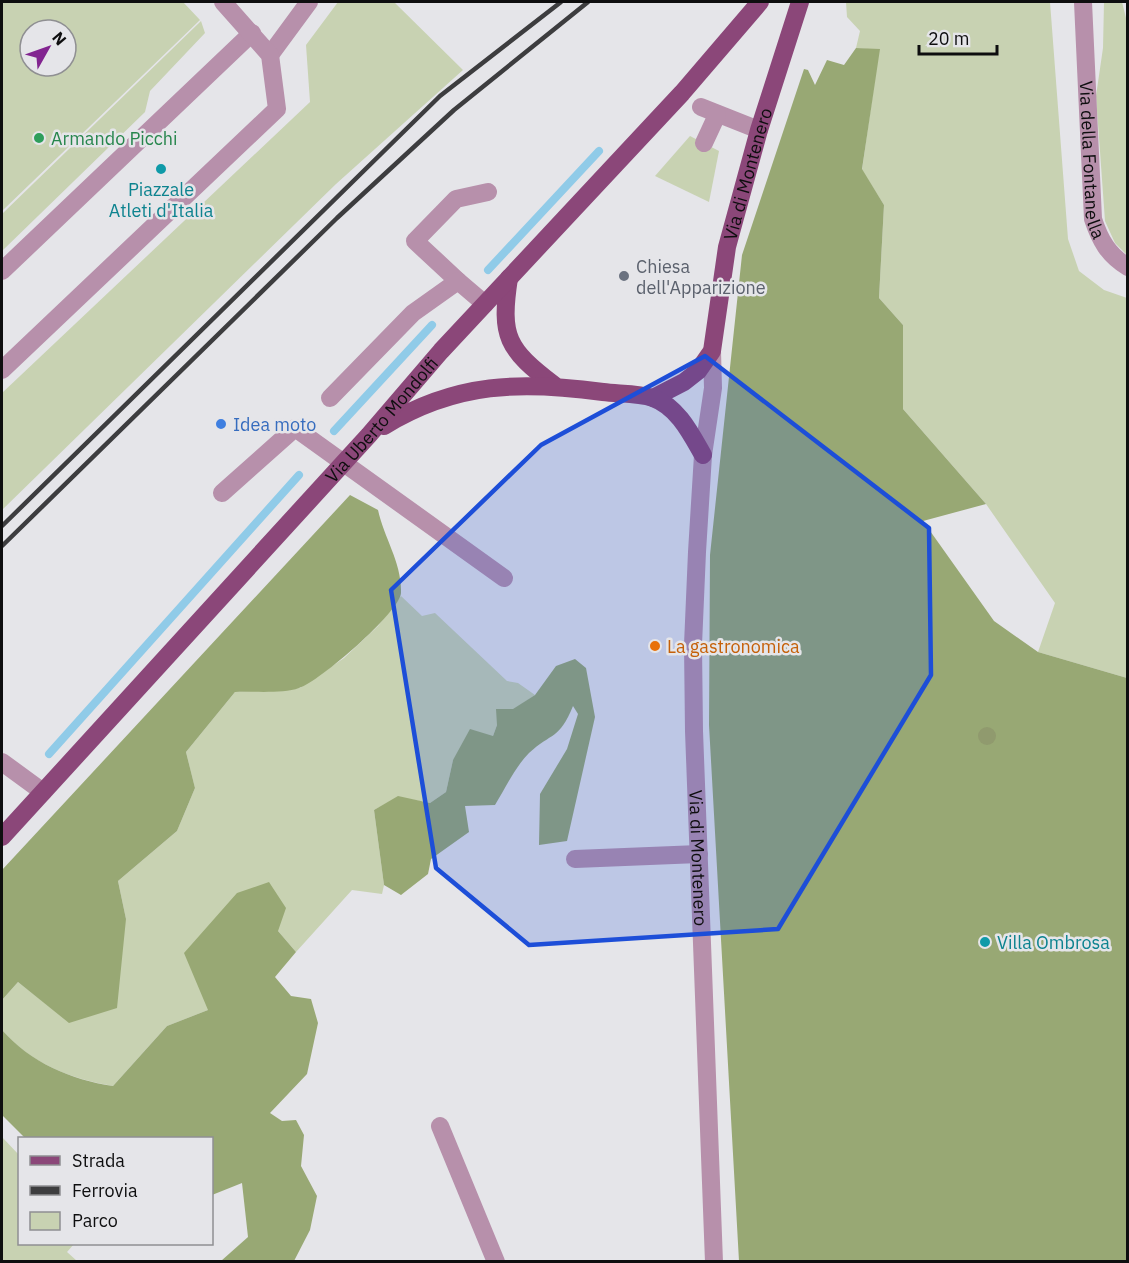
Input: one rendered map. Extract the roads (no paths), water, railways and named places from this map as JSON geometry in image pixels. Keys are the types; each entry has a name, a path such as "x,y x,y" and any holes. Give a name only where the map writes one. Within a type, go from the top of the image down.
{"main road":[{"name":"Via Uberto Mondolfi","path":"2,837 369,435 485,304 682,93 760,2"},
{"name":"Via di Montenero","path":"653,398 684,382 698,371 712,351 727,247 759,130 800,2"},
{"path":"509,278 504,309 509,339 517,354 554,385"},
{"path":"369,435 422,405 450,394 490,387 554,385 653,398 676,414 703,455"}],"street":[{"path":"2,370 277,109 270,55 223,2"},
{"path":"270,55 309,2"},
{"name":"Via della Fontanella","path":"1083,2 1093,219 1104,246 1114,259 1128,267"},
{"path":"2,271 252,33"},
{"path":"704,143 709,111 759,130"},
{"path":"485,304 415,241 456,199 488,192"},
{"path":"330,398 413,313 458,281"},
{"name":"Via di Montenero","path":"712,351 713,388 703,455 693,645 714,1262"},
{"path":"222,493 295,428 504,578"},
{"path":"8,759 43,792"},
{"path":"575,860 699,854"},
{"path":"440,1126 496,1262"}],"waterway":[{"path":"488,270 599,151"},
{"path":"334,431 432,325"},
{"path":"49,754 299,475"}],"railway":[{"path":"2,526 440,96 561,2"},
{"path":"2,546 337,218 454,110 588,2"}],"place":[{"name":"Armando Picchi","path":"39,138"},
{"name":"Piazzale Atleti d'Italia","path":"161,169"},
{"name":"Chiesa dell'Apparizione","path":"624,276"},
{"name":"Idea moto","path":"221,424"},
{"name":"La gastronomica","path":"655,646"},
{"name":"Villa Ombrosa","path":"985,942"}]}
